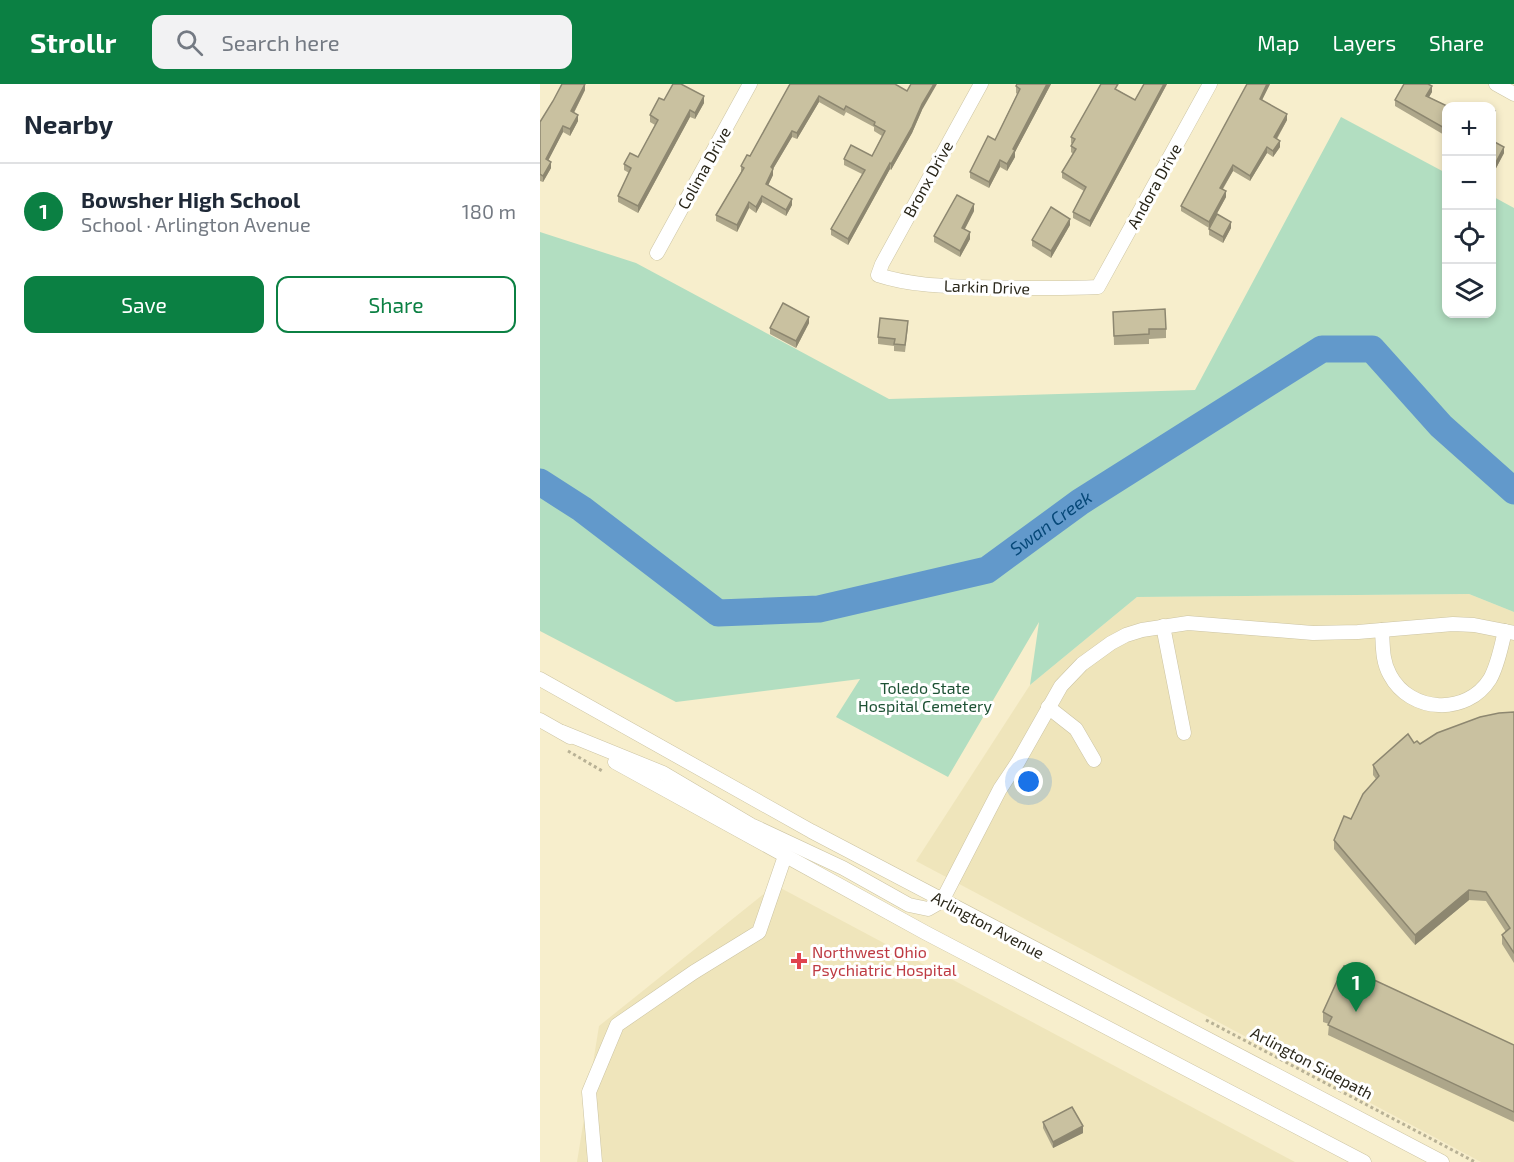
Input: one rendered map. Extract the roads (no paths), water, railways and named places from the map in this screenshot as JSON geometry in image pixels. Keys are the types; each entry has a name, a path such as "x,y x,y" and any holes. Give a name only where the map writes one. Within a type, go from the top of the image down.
{"street":[{"name":"Colima Drive","path":"657,253 750,84"},
{"name":"Bronx Drive","path":"878,275 887,254 981,84"},
{"name":"Andora Drive","path":"1098,287 1210,84"},
{"path":"1496,84 1514,94"},
{"name":"Larkin Drive","path":"878,275 900,282 946,286 1042,289 1098,287"},
{"path":"562,732 663,774 751,825 843,868 909,905 928,909 942,901 1000,789 1018,762 1048,707 1070,675 1097,652 1126,635 1142,630 1203,623 1287,632 1382,630 1453,624 1474,625 1510,632 1495,668 1482,688 1463,702 1440,706 1417,700 1397,687 1385,665 1382,630"},
{"path":"1163,626 1184,733"},
{"name":"Arlington Avenue","path":"540,679 811,831 1442,1162"},
{"path":"1048,707 1076,729 1094,760"},
{"path":"540,720 926,933 1364,1162"},
{"path":"595,1162 589,1092 617,1026 694,972 759,932 785,856"}],"waterway":[{"name":"Swan Creek","path":"540,482 582,509 718,613 819,609 987,570 1080,502 1322,349 1372,349 1441,426 1514,491"}],"place":[{"name":"Northwest Ohio Psychiatric Hospital","path":"799,961"},
{"name":"Bowsher High School","path":"1356,1012"}],"park label":[{"name":"Toledo State Hospital Cemetery","path":"925,697"}]}
